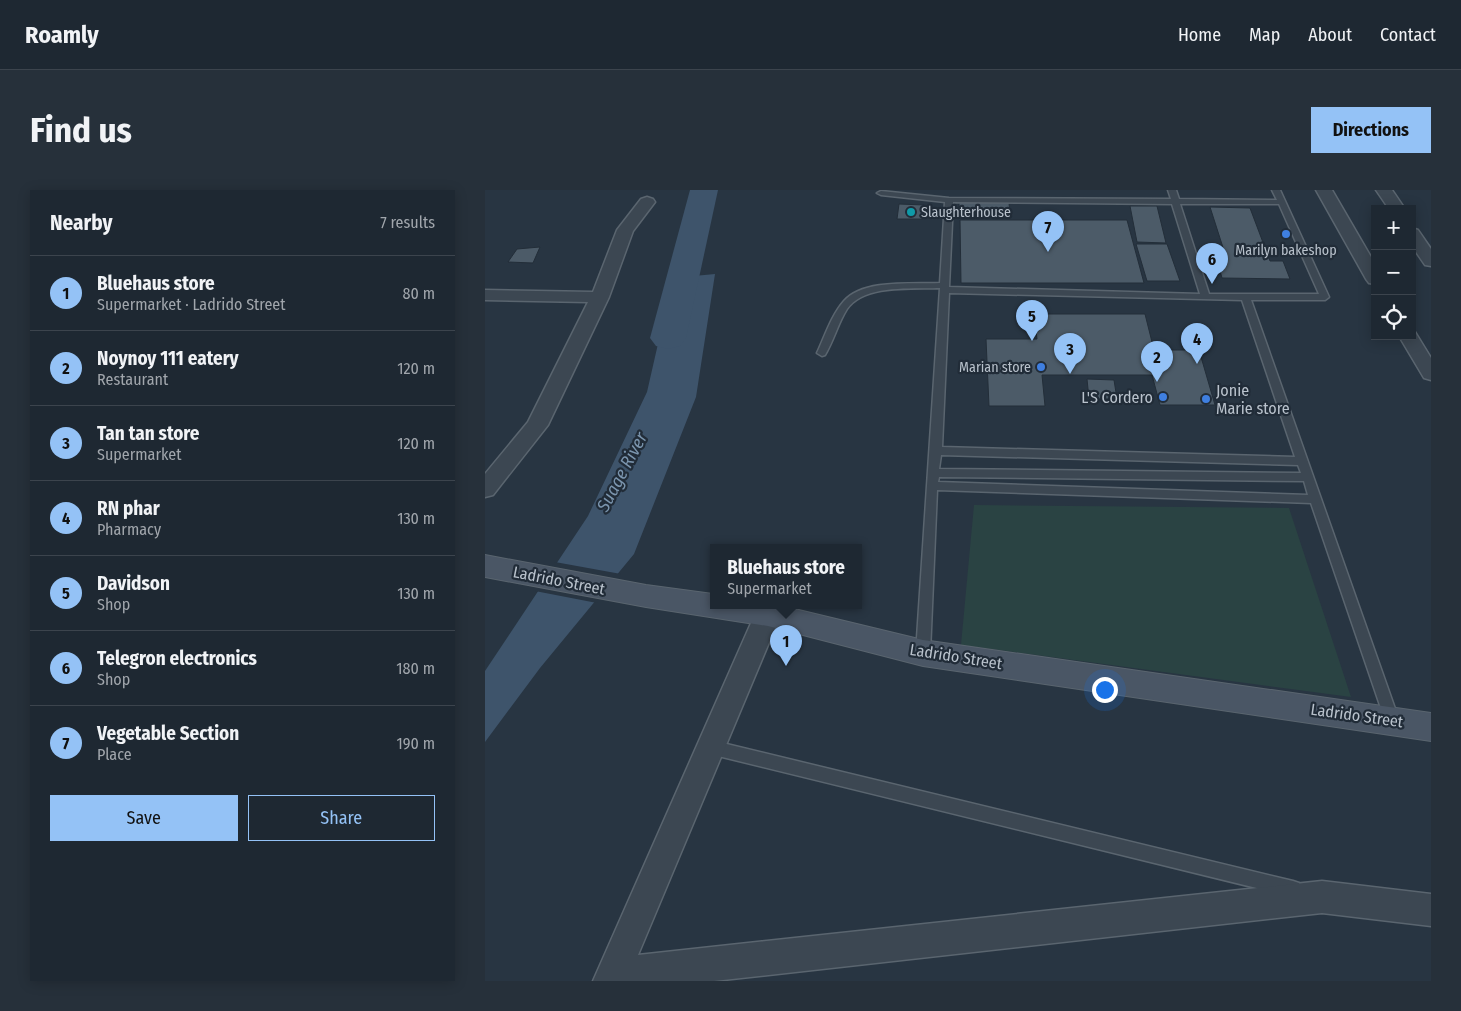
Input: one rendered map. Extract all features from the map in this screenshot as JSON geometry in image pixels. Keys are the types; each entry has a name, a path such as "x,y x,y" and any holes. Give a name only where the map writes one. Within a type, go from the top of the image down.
{"street":[{"path":"1324,190 1371,273"},
{"path":"1384,190 1394,205"},
{"path":"485,489 537,425 600,297 625,230 647,202"},
{"path":"1416,239 1431,261"},
{"path":"485,295 600,297"},
{"path":"1410,340 1431,374"},
{"name":"Ladrido Street","path":"485,566 646,596 710,605"},
{"name":"Ladrido Street","path":"734,609 768,614 923,653 1431,727"},
{"path":"768,614 611,978 1322,896 1431,910"}],"lane":[{"path":"1172,190 1205,296"},
{"path":"822,353 847,302 856,294 869,290 944,287 1205,296 1325,296 1276,190"},
{"path":"881,193 949,200 1281,202"},
{"path":"923,653 949,200"},
{"path":"1245,296 1314,499 1393,720"},
{"path":"936,450 1301,461"},
{"path":"934,473 1307,477"},
{"path":"932,486 1314,499"},
{"path":"710,747 1322,896"}],"green space":[{"path":"974,505 1289,508 1351,697 961,645"}],"water":[{"path":"715,274 696,397 634,554 540,668 485,742 485,671 588,516 647,392 673,278"}],"pier":[{"path":"555,562 621,574 597,603 535,591"}],"building":[{"path":"959,202 1009,202 1010,218 959,218"},
{"name":"Slaughterhouse","path":"899,204 924,205 923,219 897,219"},
{"path":"1130,206 1157,206 1166,243 1137,242"},
{"path":"1210,207 1250,208 1270,261 1283,261 1290,279 1222,278 1217,260 1227,260"},
{"path":"960,220 1127,220 1144,283 961,283"},
{"path":"1136,244 1167,244 1180,281 1147,281"},
{"path":"540,247 533,263 508,262 517,249"},
{"path":"1034,314 1145,314 1154,350 1199,350 1215,405 1160,405 1152,375 1042,375 1045,406 989,406 986,339 1037,339"},
{"path":"1087,379 1114,380 1117,399 1089,399"}],"waterway":[{"name":"Suage River","path":"668,338 704,190"}],"place":[{"name":"Slaughterhouse","path":"911,212"},
{"name":"Marilyn bakeshop","path":"1286,234"},
{"name":"Vegetable Section","path":"1048,252"},
{"name":"Telegron electronics","path":"1212,284"},
{"name":"Davidson","path":"1032,341"},
{"name":"RN phar","path":"1197,364"},
{"name":"Marian store","path":"1041,367"},
{"name":"Tan tan store","path":"1070,374"},
{"name":"Noynoy 111 eatery","path":"1157,382"},
{"name":"L'S Cordero","path":"1163,397"},
{"name":"Jonie Marie store","path":"1206,399"},
{"name":"Bluehaus store","path":"786,666"}]}
